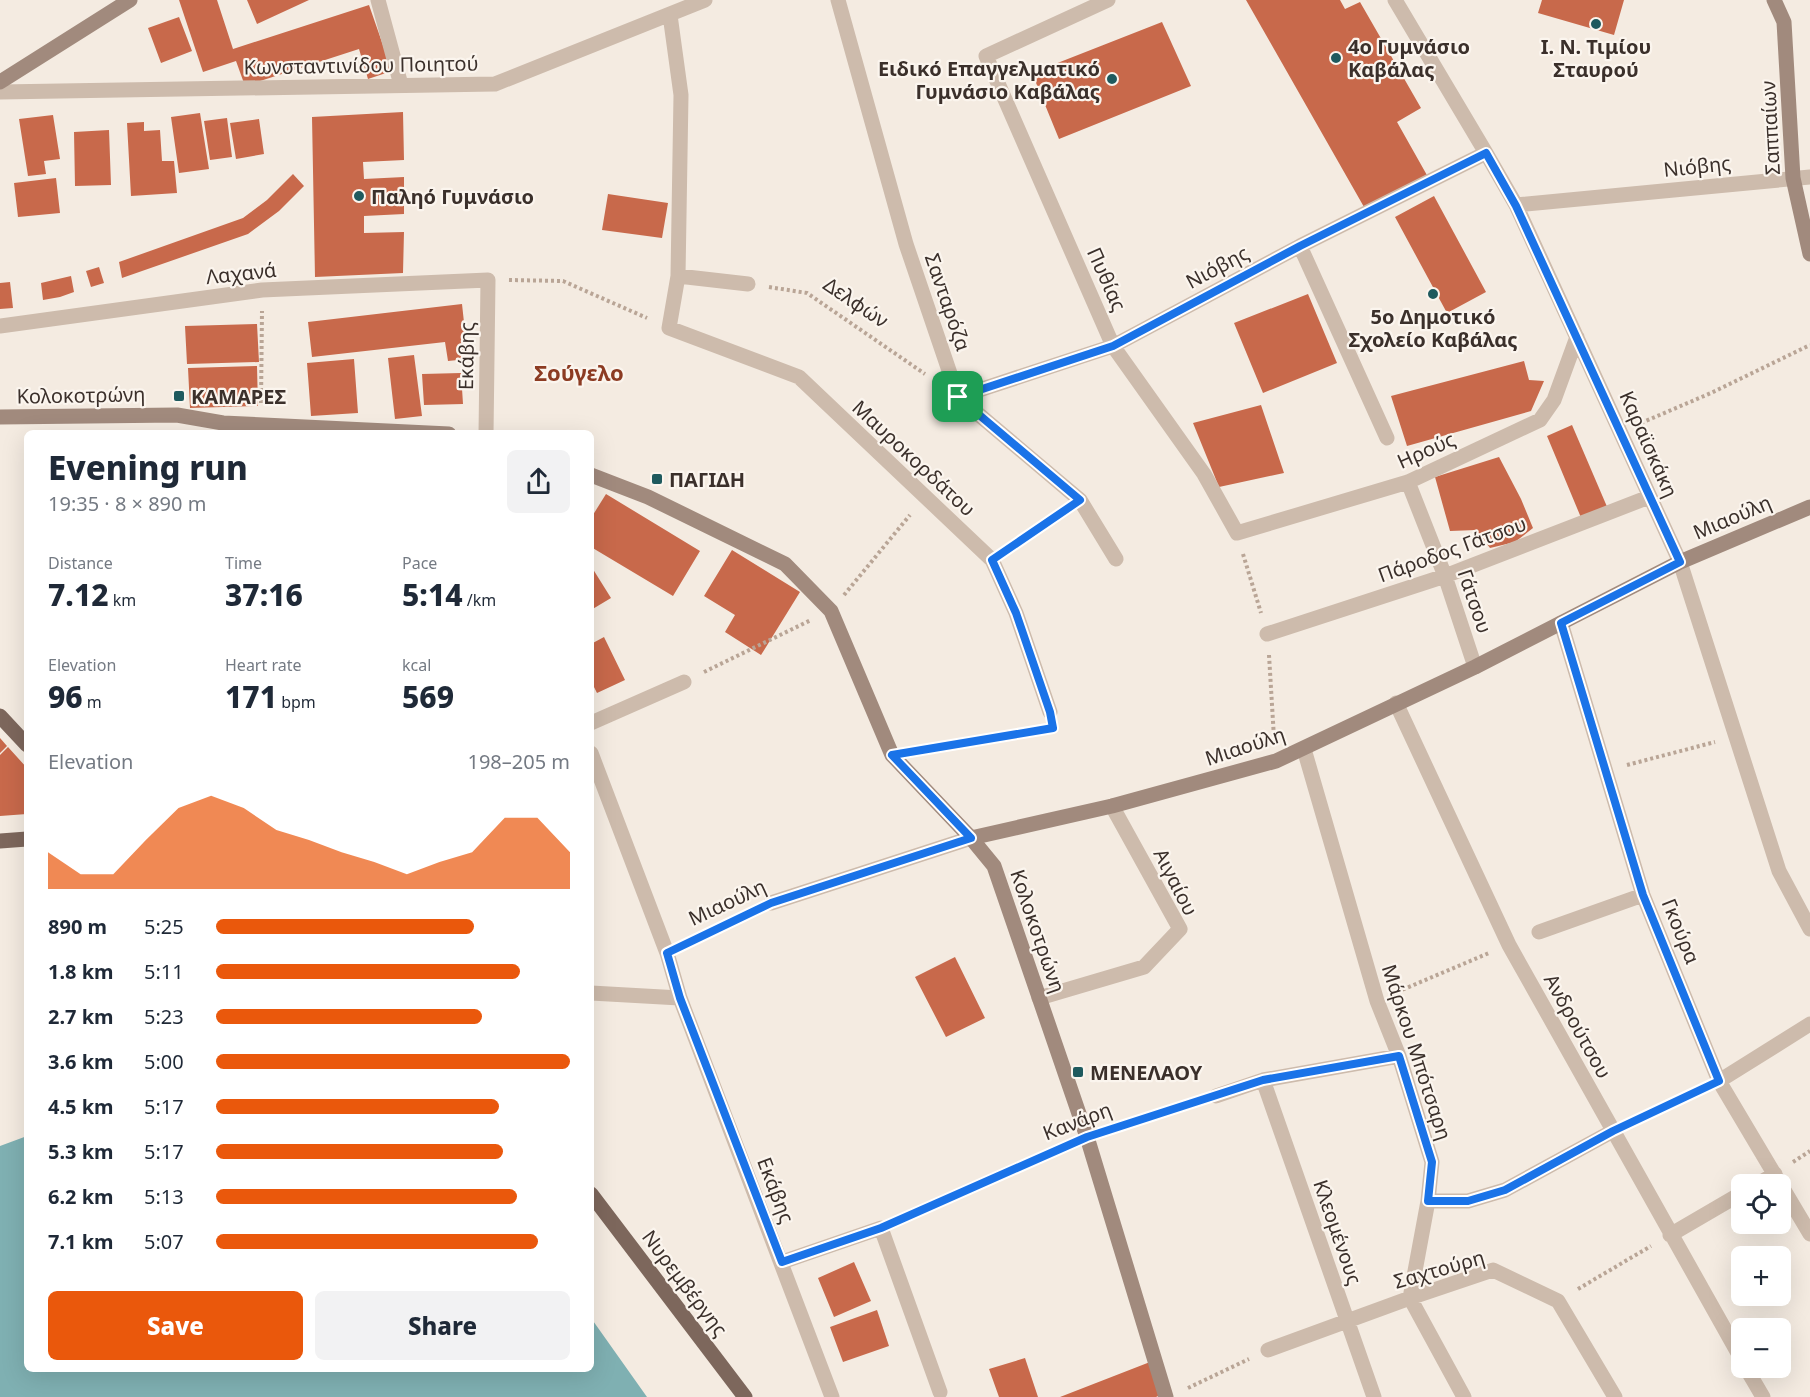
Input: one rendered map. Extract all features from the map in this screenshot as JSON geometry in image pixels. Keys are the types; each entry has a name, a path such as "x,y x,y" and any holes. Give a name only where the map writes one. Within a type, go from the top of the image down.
{"main road":[{"path":"0,716 24,742"},
{"path":"0,842 24,839"},
{"name":"Νυρεμβέργης","path":"594,1198 745,1397"}],"street":[{"path":"0,82 111,5 130,0"},
{"path":"378,0 401,85"},
{"name":"Κωνσταντινίδου Ποιητού","path":"0,92 495,84 705,0"},
{"name":"Σανταρόζα","path":"838,0 906,244 958,397"},
{"name":"Πυθίας","path":"1108,0 986,56 1113,346 1204,474 1237,533"},
{"name":"Καραϊσκάκη","path":"1395,0 1516,206 1680,562 1779,871 1810,929"},
{"name":"Σαππαίων","path":"1774,0 1785,22 1793,178 1810,254"},
{"path":"669,328 678,276 681,95 670,15"},
{"name":"Νιόβης","path":"958,397 1113,346 1300,246 1486,153"},
{"name":"Νιόβης","path":"1516,206 1810,177"},
{"path":"1300,246 1387,438"},
{"path":"678,276 748,284"},
{"name":"Λαχανά","path":"0,326 262,290 488,280"},
{"name":"Εκάβης","path":"486,430 488,280"},
{"name":"Μαυροκορδάτου","path":"669,328 799,377 992,560 1016,613 1050,712"},
{"name":"Ηρούς","path":"1237,533 1408,482 1540,420 1554,400 1577,337"},
{"path":"958,397 1080,500 1116,559"},
{"name":"Κολοκοτρώνη","path":"0,417 177,415 223,423 365,430"},
{"name":"Κολοκοτρώνη","path":"594,476 648,497 785,564 831,611 892,755 971,838 994,866 1172,1395"},
{"name":"Γάτσου","path":"1408,482 1445,576 1475,667"},
{"name":"Πάροδος Γάτσου","path":"1268,634 1445,576 1649,496"},
{"name":"Μιαούλη","path":"771,903 971,838 1112,807 1275,761 1475,667 1680,562 1810,507"},
{"name":"Γκούρα","path":"1561,623 1643,895 1719,1081 1775,1174"},
{"path":"594,722 684,682"},
{"name":"Ανδρούτσου","path":"1396,703 1509,945 1731,1341"},
{"name":"Μάρκου Μπότσαρη","path":"1304,748 1377,1001 1399,1056 1432,1162 1428,1201 1410,1298"},
{"name":"Εκάβης","path":"594,761 667,953 680,998 832,1397"},
{"name":"Αιγαίου","path":"1039,998 1144,967 1180,928 1112,807"},
{"path":"1539,932 1643,895"},
{"path":"594,993 680,998"},
{"path":"1719,1081 1810,1024"},
{"path":"1216,1096 1263,1080 1399,1056"},
{"name":"Κλεομένους","path":"1263,1080 1374,1397"},
{"path":"1428,1201 1468,1201 1505,1190 1613,1131"},
{"path":"1670,1234 1731,1199"},
{"name":"Γκούρα","path":"1791,1201 1810,1234"},
{"path":"782,1262 881,1228 940,1392"},
{"name":"Σαχτούρη","path":"1268,1350 1493,1270 1558,1301"},
{"path":"1410,1298 1464,1397"},
{"path":"1558,1301 1616,1397"},
{"path":"1752,1378 1763,1397"}],"path":[{"path":"488,280 563,281 669,328"},
{"name":"Δελφών","path":"748,284 807,293 958,397"},
{"path":"261,425 262,290"},
{"path":"1620,431 1711,393 1810,345"},
{"path":"992,560 1080,500"},
{"path":"892,755 1053,728 1050,712"},
{"path":"1607,771 1736,736"},
{"name":"Μιαούλη","path":"667,953 771,903"},
{"path":"1377,1001 1509,945"},
{"path":"1613,1131 1719,1081"},
{"name":"Κανάρη","path":"881,1228 1087,1137 1216,1096"},
{"path":"1558,1301 1670,1234"},
{"path":"1172,1395 1268,1350"}],"water":[{"path":"24,1137 24,1372 594,1372 594,1322 647,1397 0,1397 0,1146"}],"building":[{"path":"179,0 217,0 233,49 369,5 392,71 368,79 359,49 245,86 236,61 203,72"},
{"path":"247,0 309,0 257,24"},
{"name":"4ο Γυμνάσιο Καβάλας","path":"1246,0 1340,0 1345,9 1360,2 1421,108 1397,122 1428,177 1364,207"},
{"name":"Ι. Ν. Τιμίου Σταυρού","path":"1542,0 1624,0 1614,35 1538,13"},
{"path":"179,17 192,51 161,63 148,28"},
{"name":"Ειδικό Επαγγελματικό Γυμνάσιο Καβάλας","path":"1162,22 1191,86 1059,139 1032,73"},
{"name":"Παληό Γυμνάσιο","path":"403,112 404,160 363,162 364,179 404,177 404,214 364,216 364,233 404,232 403,273 315,277 312,117"},
{"path":"200,113 209,169 179,173 171,117"},
{"path":"53,115 60,159 44,161 46,174 28,176 19,119"},
{"path":"227,118 232,157 210,160 204,121"},
{"path":"259,119 264,154 236,159 230,123"},
{"path":"144,122 144,131 160,130 162,161 174,161 177,193 131,196 127,123"},
{"path":"109,130 111,185 75,186 74,132"},
{"path":"293,174 304,186 279,211 248,234 122,278 119,262 243,218 267,200"},
{"path":"56,178 60,213 18,217 14,183"},
{"path":"608,194 668,203 662,238 602,230"},
{"path":"1434,196 1486,292 1447,313 1395,217"},
{"path":"99,267 104,283 91,287 86,271"},
{"path":"71,276 74,292 43,300 41,283"},
{"path":"10,282 13,308 0,309 0,283"},
{"path":"1308,294 1337,363 1263,393 1234,323"},
{"path":"462,304 468,359 448,361 445,342 312,357 308,322"},
{"path":"257,324 259,362 187,364 185,326"},
{"path":"414,355 422,416 395,419 388,358"},
{"path":"354,359 358,413 311,416 307,363"},
{"path":"1524,361 1529,380 1544,381 1531,411 1407,446 1391,396"},
{"path":"257,366 258,406 190,408 188,368"},
{"path":"461,373 463,404 424,405 422,374"},
{"path":"1261,405 1284,473 1219,487 1193,423"},
{"path":"1572,425 1608,509 1582,520 1547,436"},
{"path":"1499,457 1533,528 1515,542 1490,548 1476,530 1450,531 1435,477"},
{"path":"606,494 700,551 673,596 594,549 594,513"},
{"path":"732,550 800,592 761,655 725,632 735,615 704,596"},
{"path":"594,571 611,598 594,608"},
{"path":"604,637 625,680 597,693 594,687 594,642"},
{"path":"0,738 7,746 0,753"},
{"path":"8,747 24,765 24,814 0,816 0,755"},
{"path":"955,957 985,1018 946,1037 915,977"},
{"path":"854,1262 871,1301 834,1317 818,1278"},
{"path":"877,1310 889,1346 843,1362 830,1327"},
{"path":"1025,1358 1038,1397 999,1397 989,1369"},
{"path":"1150,1362 1163,1394 1156,1397 1060,1397"}],"place":[{"name":"Ι. Ν. Τιμίου Σταυρού","path":"1596,24"},
{"name":"4ο Γυμνάσιο Καβάλας","path":"1336,58"},
{"name":"Ειδικό Επαγγελματικό Γυμνάσιο Καβάλας","path":"1112,79"},
{"name":"Παληό Γυμνάσιο","path":"359,196"},
{"name":"5ο Δημοτικό Σχολείο Καβάλας","path":"1433,294"},
{"name":"ΚΑΜΑΡΕΣ","path":"179,396"},
{"name":"ΠΑΓΙΔΗ","path":"657,479"},
{"name":"ΜΕΝΕΛΑΟΥ","path":"1078,1072"}],"district":[{"name":"Σούγελο","path":"579,372"}],"route":[{"path":"1486,153 1516,206 1680,562 1561,623 1643,895 1719,1081 1613,1131 1505,1190 1468,1201 1428,1201 1432,1162 1399,1056 1263,1080 1087,1137 881,1228 782,1262 680,998 667,953 771,903 971,838 892,755 1053,728 1050,712 1016,613 992,560 1080,500 958,397 1113,346 1300,246 1486,153"}]}
